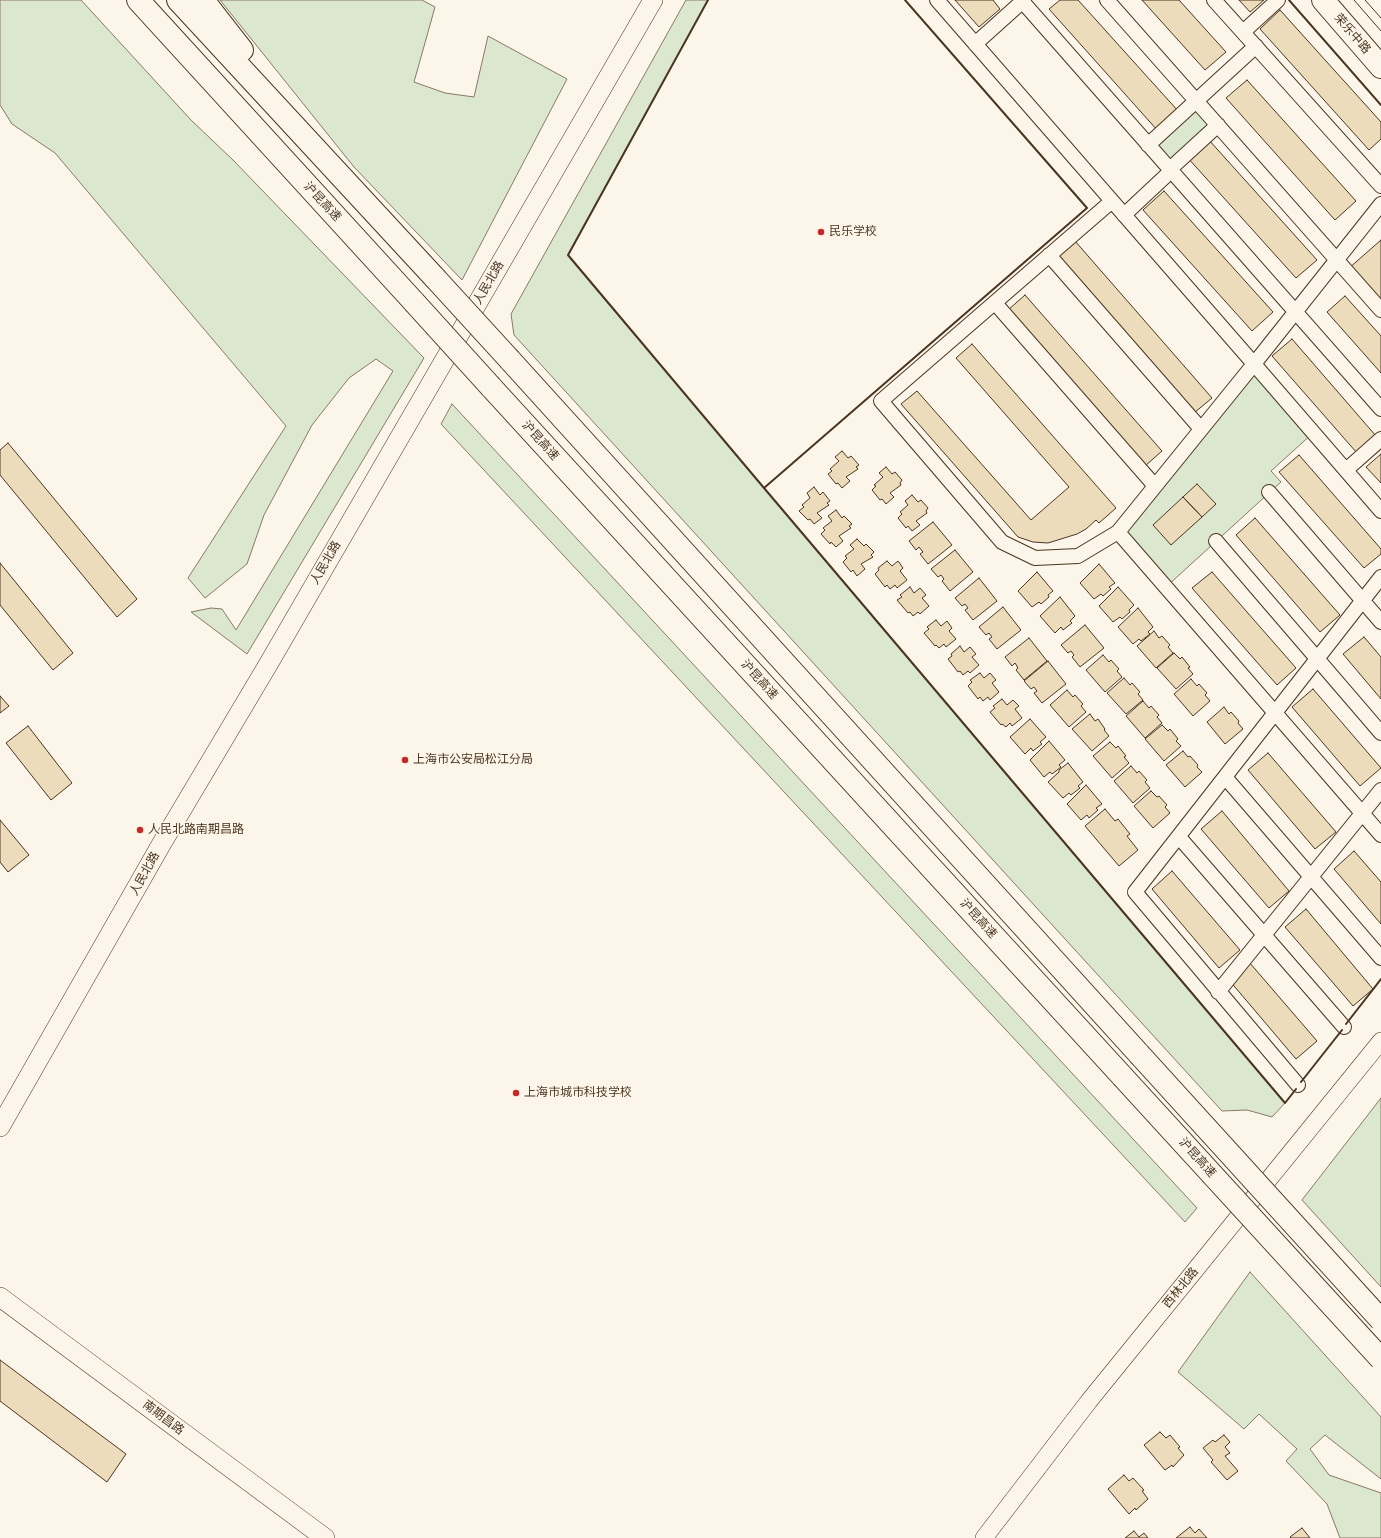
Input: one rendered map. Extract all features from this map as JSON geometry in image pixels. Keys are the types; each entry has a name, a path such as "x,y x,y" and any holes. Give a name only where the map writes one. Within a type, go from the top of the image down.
{"main road":[{"path":"124,0 306,184"},
{"name":"沪昆高速","path":"138,0 1381,1359"},
{"path":"178,0 510,360 1381,1320"},
{"path":"203,0 330,164"},
{"name":"人民北路","path":"0,1127 162,843 269,663 653,0"},
{"name":"荣乐中路","path":"1323,0 1381,67"},
{"name":"南期昌路","path":"0,1297 325,1538"}],"street":[{"path":"937,0 1381,511"},
{"path":"1107,0 1381,310"},
{"path":"1214,0 1381,186"},
{"path":"1243,32 1278,0"},
{"path":"975,44 1022,1 1381,409"},
{"path":"1148,145 1256,46"},
{"path":"1124,215 1218,125"},
{"path":"1112,201 882,401 1002,542 1035,558 1078,556 1118,532 1381,204"},
{"path":"1049,255 1201,429"},
{"path":"995,303 1154,486"},
{"path":"1346,470 1381,439"},
{"path":"1269,492 1381,622"},
{"path":"1118,532 1381,835"},
{"path":"1216,541 1381,733"},
{"path":"1298,1086 1135,892 1381,577"},
{"path":"1225,777 1381,958"},
{"path":"1218,992 1381,790"},
{"path":"1179,837 1344,1027"},
{"name":"西林北路","path":"984,1538 1089,1401 1381,1041"}],"green space":[{"path":"0,0 81,0 191,120 233,160 424,358 247,654 191,612 211,608 222,609 236,630 393,371 376,359 349,378 312,425 264,515 247,564 205,598 188,578 286,426 55,153 12,124 0,105"},
{"path":"220,0 422,0 435,7 414,82 445,93 474,97 488,36 567,79 462,280 354,167"},
{"path":"686,0 708,0 568,256 1285,1103 1272,1117 1247,1110 1222,1111 514,335 511,314"},
{"path":"1196,101 1218,125 1170,169 1148,145"},
{"path":"1254,364 1313,433 1271,471 1281,482 1166,587 1118,532"},
{"path":"452,404 1197,1208 1185,1222 441,424"},
{"path":"1381,1098 1381,1287 1302,1200"},
{"path":"1250,1272 1381,1417 1381,1479 1325,1435 1310,1449 1329,1475 1381,1493 1381,1538 1340,1538 1327,1504 1286,1461 1297,1449 1259,1414 1244,1429 1178,1372"}],"building":[{"path":"955,0 993,0 1000,9 979,27"},
{"path":"1060,0 1078,0 1179,112 1158,131 1049,9"},
{"path":"1142,0 1179,0 1226,52 1205,70"},
{"path":"1239,0 1264,0 1250,12"},
{"path":"1280,10 1381,122 1381,139 1369,150 1260,29"},
{"path":"1247,80 1356,201 1335,220 1226,98"},
{"path":"1208,139 1317,260 1296,278 1187,157"},
{"path":"1164,191 1273,312 1252,331 1143,210"},
{"path":"1381,240 1381,306 1348,269"},
{"path":"1075,241 1212,398 1194,413 1058,257"},
{"path":"1025,295 1162,451 1145,466 1008,310"},
{"path":"1345,296 1381,336 1381,373 1327,312"},
{"path":"1292,339 1376,436 1357,453 1272,356"},
{"path":"972,344 1116,508 1099,523 1096,520 1086,529 1077,534 1048,543 1033,542 1018,537 901,404 917,391 1031,520 1069,487 956,358"},
{"path":"8,443 137,599 117,617 0,475 0,450"},
{"path":"842,451 848,458 851,456 859,465 856,467 858,469 846,477 850,481 842,488 838,483 836,484 828,474 832,471 830,469 839,461 835,457"},
{"path":"1381,454 1381,483 1366,467"},
{"path":"1299,455 1381,549 1381,554 1364,568 1279,472"},
{"path":"886,467 892,474 895,472 902,480 900,483 901,485 890,493 894,497 886,504 882,499 880,500 872,490 876,486 874,485 883,477 879,473"},
{"path":"1197,484 1216,504 1202,517 1183,497"},
{"path":"814,487 820,495 823,492 830,501 827,503 829,505 817,513 822,518 814,524 799,511 804,507 802,505 810,498 807,493"},
{"path":"912,495 918,502 921,500 928,508 926,511 927,513 916,521 920,525 912,531 908,526 906,528 898,518 902,514 900,512 908,505 905,501"},
{"path":"1183,497 1202,517 1171,545 1153,525"},
{"path":"836,510 842,518 844,516 852,524 849,526 851,528 839,536 843,541 836,547 831,542 830,544 821,534 825,530 823,528 832,521 828,516"},
{"path":"1255,518 1340,615 1320,632 1236,535"},
{"path":"933,522 952,545 928,564 920,554 923,552 919,547 916,550 909,541"},
{"path":"857,539 864,546 866,544 874,552 871,555 873,557 861,564 865,569 857,576 853,570 851,572 843,562 847,558 845,556 854,549 850,545"},
{"path":"955,550 973,572 950,591 942,581 944,579 941,575 938,577 931,569"},
{"path":"887,561 892,566 898,561 903,568 900,571 907,580 897,588 895,585 890,589 887,585 885,587 875,574 879,570 878,568"},
{"path":"0,563 73,653 53,670 0,605"},
{"path":"1099,564 1115,583 1109,587 1111,589 1103,596 1101,594 1094,599 1080,583"},
{"path":"1037,572 1053,591 1041,604 1039,602 1032,607 1018,591"},
{"path":"1212,572 1296,668 1277,685 1192,588"},
{"path":"979,578 997,601 973,620 965,610 968,608 965,604 962,606 955,598"},
{"path":"910,587 914,593 920,588 926,595 922,598 929,606 920,614 918,612 913,616 910,612 908,613 897,600 902,597 900,595"},
{"path":"1118,587 1134,605 1129,610 1130,612 1122,619 1120,617 1113,622 1099,606"},
{"path":"1060,597 1075,616 1070,621 1072,623 1063,630 1061,627 1055,633 1040,616"},
{"path":"1003,607 1021,630 997,649 989,639 992,637 989,633 986,635 979,627"},
{"path":"1138,608 1153,627 1148,632 1150,634 1141,641 1139,639 1133,644 1118,627"},
{"path":"936,620 941,626 947,621 952,628 949,631 956,639 946,647 944,644 939,648 936,645 935,646 924,633 929,629 927,627"},
{"path":"1085,625 1104,648 1080,667 1072,657 1074,655 1071,651 1068,653 1061,645"},
{"path":"1154,631 1159,638 1162,636 1170,645 1168,647 1173,653 1156,668 1137,646"},
{"path":"1364,637 1381,657 1381,699 1343,654"},
{"path":"1029,638 1047,661 1024,680 1016,670 1018,668 1015,663 1012,666 1005,657"},
{"path":"960,646 964,652 970,647 976,654 972,657 979,665 970,673 968,671 963,675 960,671 958,672 948,659"},
{"path":"1174,653 1180,659 1182,657 1190,667 1188,668 1193,674 1176,689 1157,668"},
{"path":"1103,655 1109,662 1111,660 1119,669 1117,671 1122,677 1105,692 1086,670"},
{"path":"1048,661 1066,684 1042,703 1034,693 1037,691 1034,687 1031,689 1024,681"},
{"path":"980,673 984,678 990,673 996,680 992,683 999,692 990,700 988,697 983,701 980,697 978,699 968,686 972,682 970,680"},
{"path":"1124,678 1130,685 1132,683 1140,692 1138,694 1143,700 1126,714 1107,693"},
{"path":"1191,679 1197,686 1199,684 1207,693 1205,695 1210,701 1193,716 1174,694"},
{"path":"1313,689 1381,768 1360,786 1292,707"},
{"path":"1067,690 1073,697 1075,695 1083,704 1081,706 1086,712 1069,727 1050,705"},
{"path":"0,696 9,706 0,713"},
{"path":"1002,699 1007,705 1013,700 1019,706 1015,709 1022,718 1012,726 1010,723 1006,727 1002,724 1001,725 990,712 995,708 993,706"},
{"path":"1143,701 1149,708 1151,706 1159,715 1157,717 1162,723 1145,738 1126,716"},
{"path":"1224,707 1229,714 1231,712 1239,721 1238,723 1243,729 1225,744 1207,722"},
{"path":"1090,714 1095,721 1098,719 1109,736 1092,751 1072,729"},
{"path":"1030,719 1046,737 1040,742 1042,744 1033,751 1031,748 1025,754 1010,737"},
{"path":"1162,725 1168,731 1170,729 1178,739 1176,741 1181,746 1164,761 1145,739"},
{"path":"28,726 72,783 51,800 6,743"},
{"path":"1049,741 1065,760 1059,765 1061,767 1052,774 1050,772 1044,777 1030,760"},
{"path":"1110,742 1116,748 1118,746 1126,756 1124,757 1129,763 1112,778 1093,756"},
{"path":"1183,751 1188,757 1190,756 1202,772 1185,787 1166,765"},
{"path":"1268,753 1336,832 1315,849 1248,770"},
{"path":"1068,763 1083,782 1078,786 1080,788 1071,795 1069,793 1063,798 1048,782"},
{"path":"1131,766 1137,773 1139,771 1147,780 1145,782 1150,788 1133,803 1114,781"},
{"path":"1086,785 1102,804 1096,808 1098,810 1089,818 1087,815 1081,820 1067,804"},
{"path":"1151,791 1157,797 1159,796 1167,805 1165,807 1170,813 1153,828 1134,806"},
{"path":"1105,809 1115,821 1118,819 1130,834 1127,836 1138,850 1119,866 1085,826"},
{"path":"1222,811 1289,891 1269,908 1201,829"},
{"path":"0,820 29,855 8,872 0,862"},
{"path":"1354,851 1381,882 1381,924 1334,869"},
{"path":"1172,871 1240,950 1219,968 1152,889"},
{"path":"1306,909 1373,989 1353,1006 1285,927"},
{"path":"1249,962 1317,1041 1296,1059 1229,980"},
{"path":"0,1360 126,1454 107,1482 0,1401"},
{"path":"1160,1432 1166,1438 1170,1435 1180,1447 1178,1448 1184,1455 1173,1467 1172,1465 1165,1470 1144,1445"},
{"path":"1224,1435 1230,1442 1225,1447 1230,1453 1225,1456 1238,1471 1227,1480 1211,1462 1213,1460 1203,1448 1213,1440 1215,1442"},
{"path":"1124,1475 1129,1481 1133,1478 1144,1490 1142,1491 1148,1499 1129,1514 1108,1489"},
{"path":"1190,1527 1195,1533 1199,1529 1207,1538 1176,1538"},
{"path":"1302,1528 1310,1538 1290,1537"},
{"path":"1134,1531 1139,1537 1144,1533 1148,1538 1125,1538"}],"tram line":[{"path":"1354,0 1381,31"},
{"path":"1365,0 1381,18"}],"wall":[{"path":"708,0 568,255 764,488"},
{"path":"905,0 1087,208 764,488 1285,1103 1296,1089"},
{"path":"1289,0 1381,105"},
{"path":"1346,1024 1381,979"},
{"path":"1301,1082 1342,1030"}],"place":[{"name":"民乐学校","path":"821,232"},
{"name":"上海市公安局松江分局","path":"405,760"},
{"name":"人民北路南期昌路","path":"140,830"},
{"name":"上海市城市科技学校","path":"516,1093"}]}
